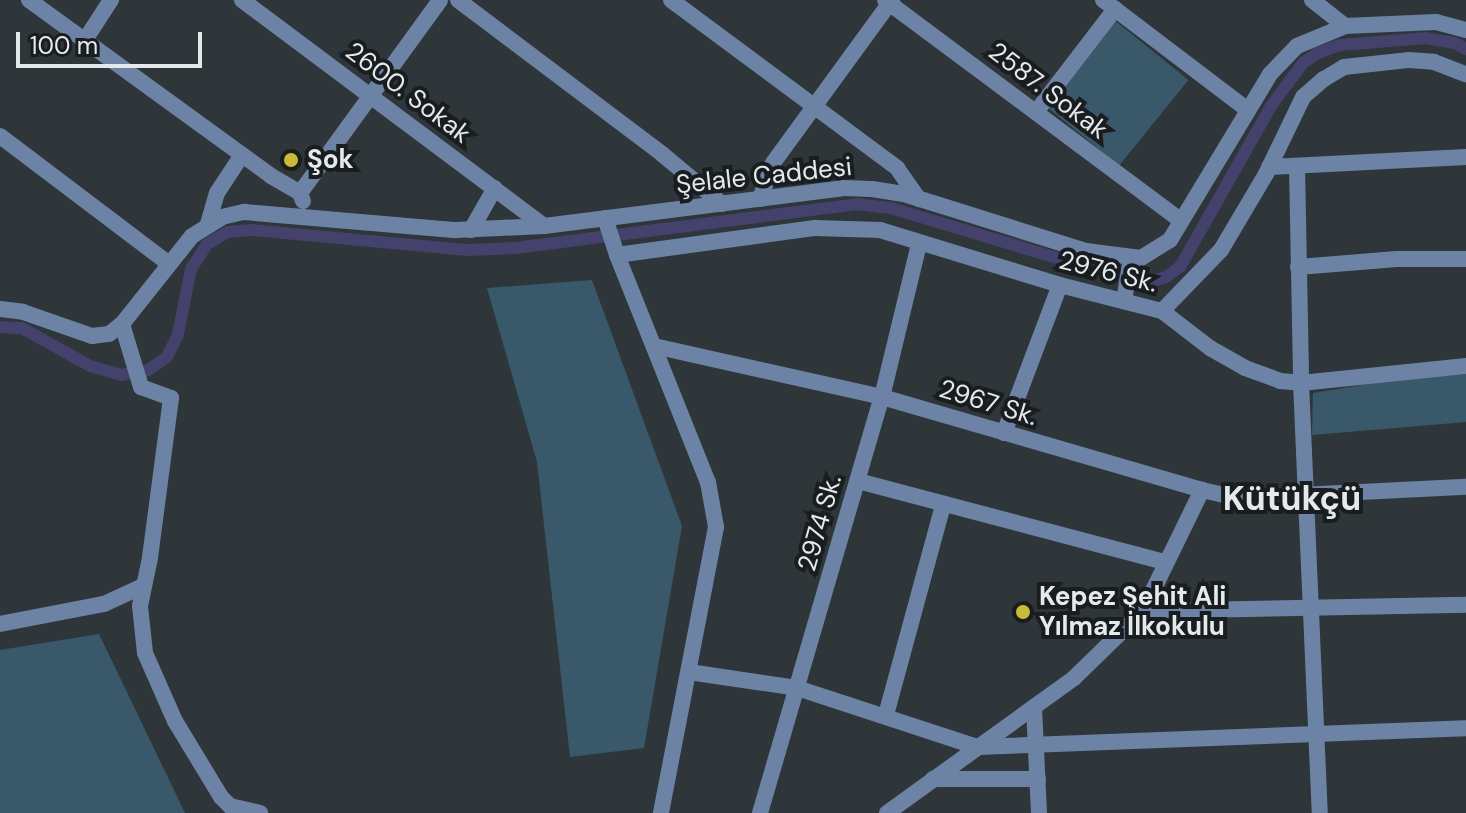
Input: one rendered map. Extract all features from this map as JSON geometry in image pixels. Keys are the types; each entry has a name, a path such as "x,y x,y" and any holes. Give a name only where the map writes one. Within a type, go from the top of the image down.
{"street":[{"path":"29,0 242,155 300,193 310,217"},
{"path":"85,40 111,0"},
{"name":"2600. Sokak","path":"242,0 544,226"},
{"path":"300,193 440,0"},
{"path":"458,0 662,154 722,204"},
{"path":"671,0 897,168 919,199"},
{"path":"1312,0 1345,26"},
{"path":"760,199 773,163 889,1"},
{"name":"2587. Sokak","path":"889,1 1181,221"},
{"path":"1036,112 1109,4 1248,110"},
{"path":"1125,297 1130,266 1170,240 1270,74 1297,46 1345,26 1436,22 1466,30"},
{"name":"2976 Sk.","path":"617,255 815,228 880,230 1060,285 1125,297 1162,311 1221,250 1269,167 1303,97 1344,67 1408,60 1434,62 1466,74"},
{"path":"0,136 169,264"},
{"path":"208,224 217,193 242,155"},
{"path":"1269,167 1466,157"},
{"path":"1297,166 1301,383 1319,734 1320,813"},
{"path":"471,230 495,188"},
{"name":"Şelale Caddesi","path":"122,324 192,236 208,224 244,212 471,230 544,226 843,188 872,189 919,199 1130,266"},
{"path":"605,218 708,482 716,527 661,813"},
{"name":"2974 Sk.","path":"760,813 882,397 919,244"},
{"path":"1298,267 1397,259 1466,259"},
{"path":"1004,433 1060,285"},
{"path":"0,309 23,312 92,336 109,334 122,324 141,387 171,398 143,586 140,626 145,653 175,721 221,797 230,806 260,813"},
{"path":"1162,311 1210,348 1245,368 1280,381 1301,383 1466,366"},
{"name":"2967 Sk.","path":"654,346 882,397 1238,498 1307,492 1466,487"},
{"path":"858,481 1164,562"},
{"path":"887,813 1074,678 1143,611 1164,562 1202,490"},
{"path":"886,715 943,505"},
{"path":"0,624 104,604 143,586"},
{"path":"1143,611 1466,605"},
{"path":"689,672 797,688 978,747 1466,728"},
{"path":"1034,707 1039,813"},
{"path":"933,779 1038,779"}],"shaded area":[{"path":"1113,19 1188,80 1119,166 1044,104"},
{"path":"592,280 682,526 644,748 570,757 537,462 487,288"},
{"path":"1466,374 1466,422 1312,435 1313,393 1392,380"},
{"path":"99,634 185,813 0,813 0,650"}],"waterway":[{"path":"0,327 22,328 90,366 121,375 148,370 167,357 178,334 191,269 207,244 228,232 252,230 469,250 515,248 857,204 891,208 1103,272 1150,282 1166,277 1180,267 1271,106 1303,63 1318,53 1340,45 1426,38 1455,43 1466,49"}],"place":[{"name":"Şok","path":"291,160"},
{"name":"Kepez Şehit Ali Yılmaz İlkokulu","path":"1023,612"}],"district":[{"name":"Kütükçü","path":"1292,499"}]}
